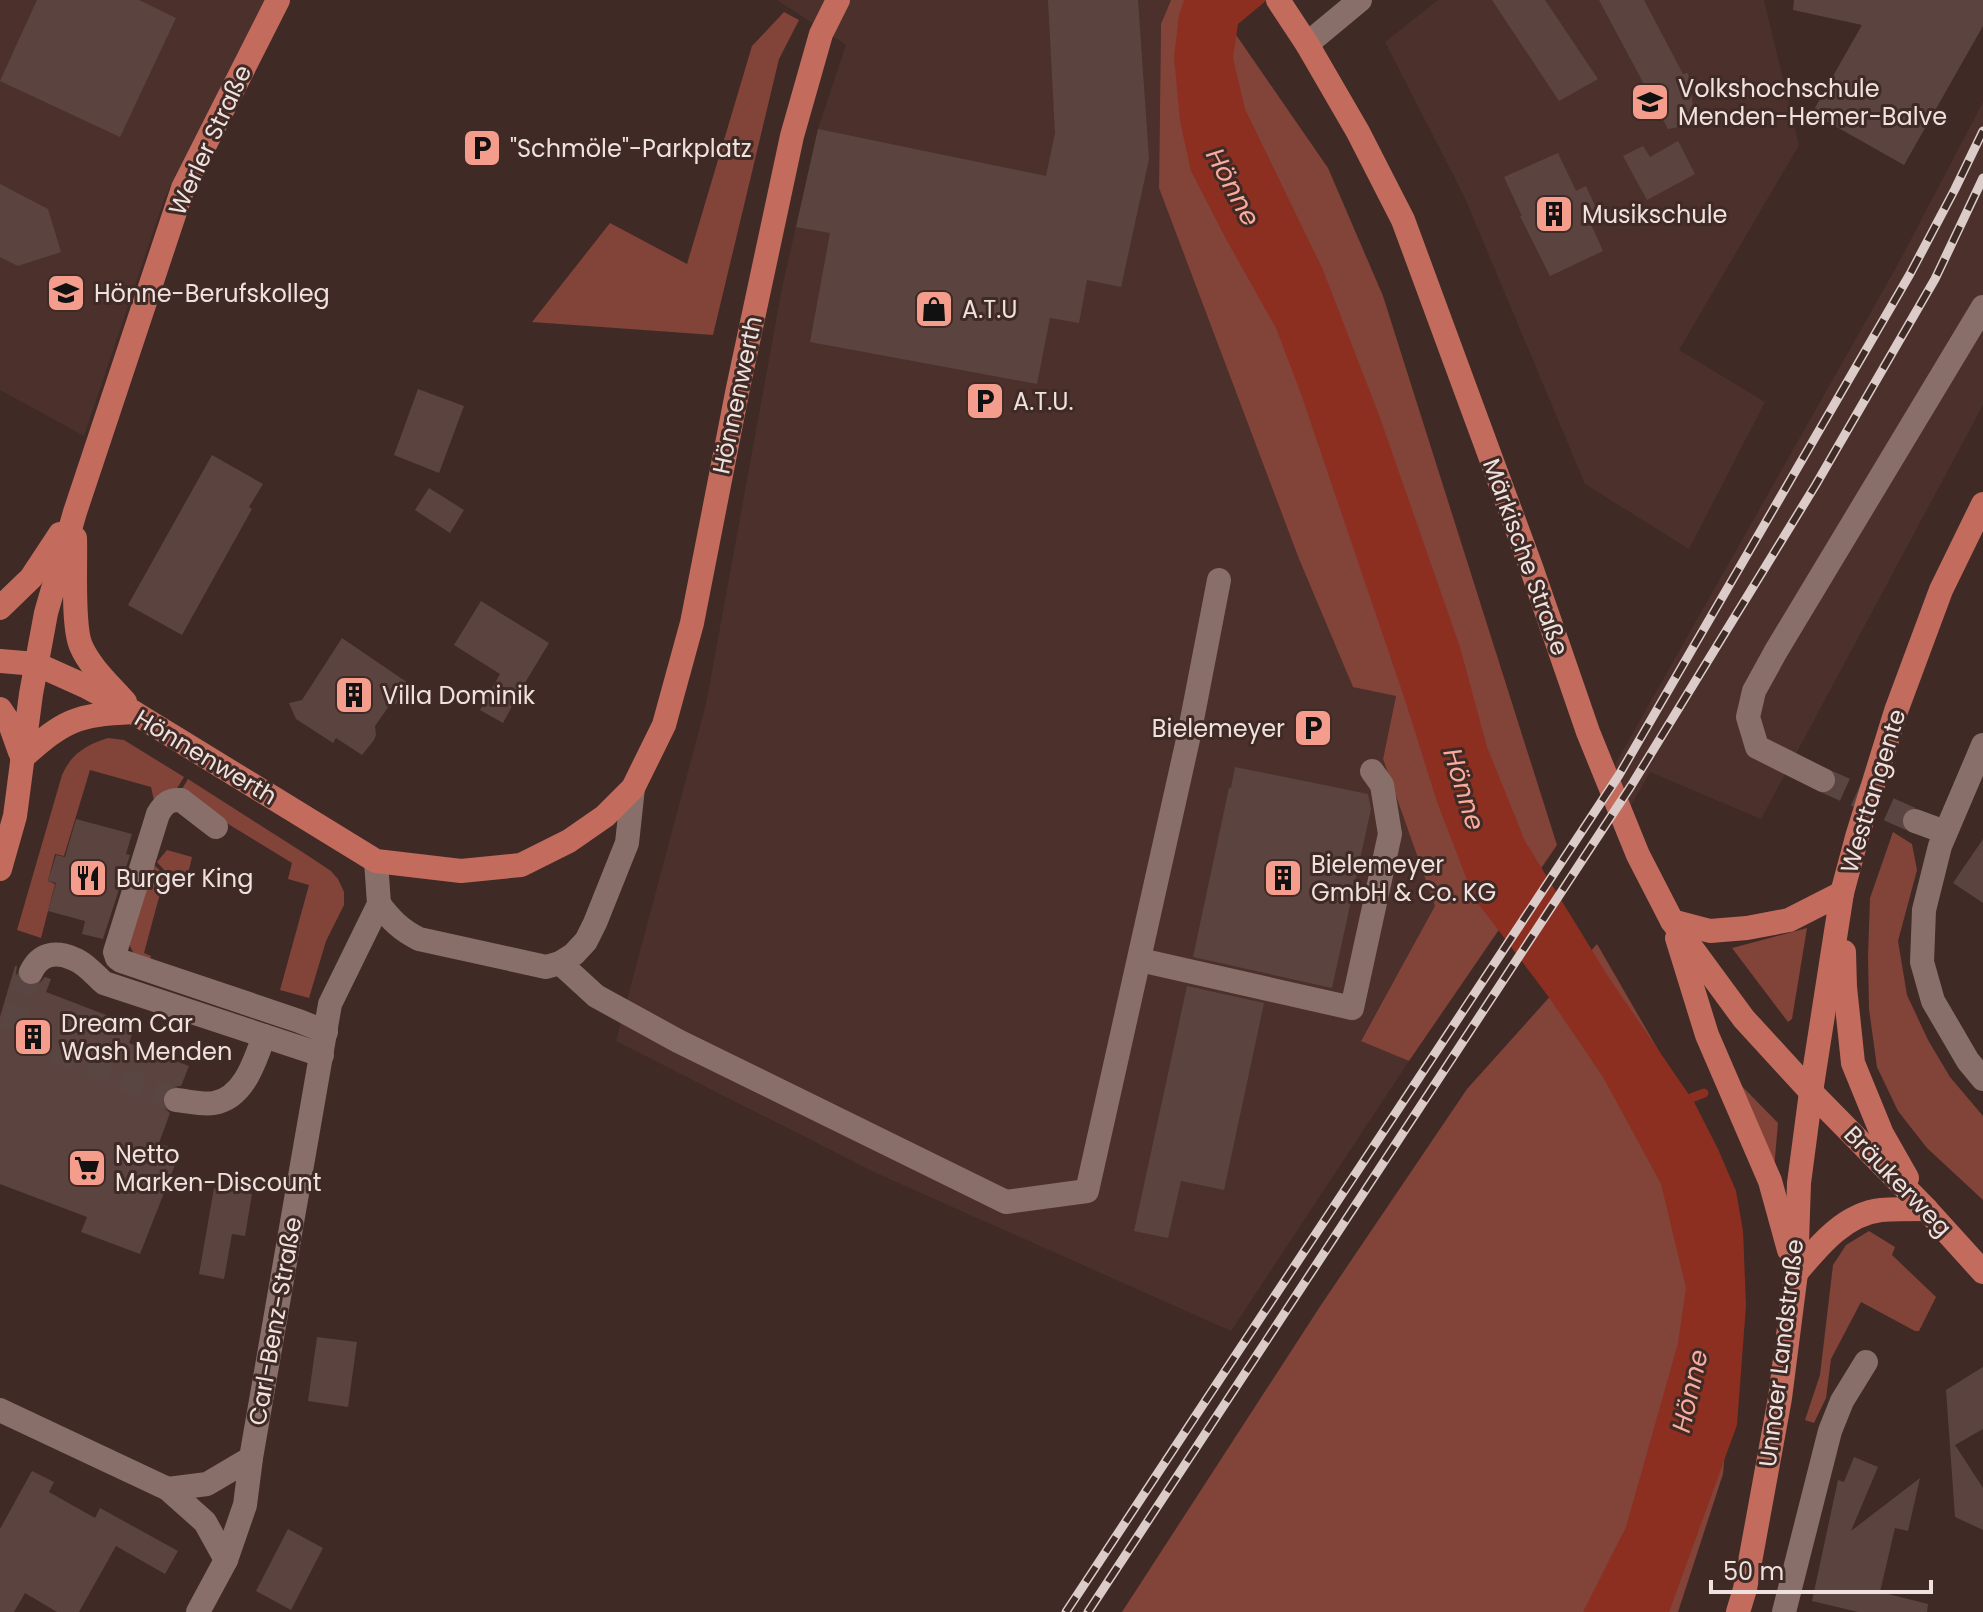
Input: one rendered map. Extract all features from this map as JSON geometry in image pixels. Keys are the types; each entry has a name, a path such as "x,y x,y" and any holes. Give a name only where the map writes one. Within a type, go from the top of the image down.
{"main road":[{"name":"Werler Straße","path":"0,869 15,816 46,613 75,512 183,188 278,0"},
{"name":"Hönnenwerth","path":"36,664 133,712 376,861 461,871 521,865 569,841 605,816 633,788 664,725 692,623 792,136 821,34 838,0"},
{"name":"Märkische Straße","path":"1278,0 1358,132 1403,220 1531,567 1588,732 1638,855 1672,921 1744,1019 1811,1092"},
{"name":"Westtangente","path":"1811,1092 1842,893 1857,837 1901,697 1941,590 1983,504"},
{"name":"Werler Straße","path":"0,608 31,578 75,512"},
{"path":"75,512 76,618 81,646 133,712"},
{"path":"0,661 36,664"},
{"path":"0,709 10,724 22,758 51,733 78,718 133,712"},
{"path":"1672,921 1710,931 1747,928 1789,920 1842,893 1845,987 1853,1063 1882,1134 1926,1209 1877,1210 1851,1221 1828,1236 1796,1273"},
{"path":"1672,921 1707,1035 1770,1181 1796,1273"},
{"name":"Bräukerweg","path":"1811,1092 1983,1272"},
{"name":"Unnaer Landstraße","path":"1738,1612 1745,1589 1780,1398 1796,1273 1799,1183 1811,1092"}],"street":[{"path":"1307,44 1360,0"},
{"path":"1823,780 1757,747 1748,717 1754,691 1983,307"},
{"path":"376,861 379,904 392,921 419,939 546,967 560,963 596,996 678,1041 1006,1202 1087,1191 1189,735 1219,580"},
{"path":"1983,745 1940,846 1924,910 1922,962 1933,1001 1968,1061 1983,1079"},
{"path":"1140,960 1352,1008 1390,834 1382,785 1372,771"},
{"name":"Hönnenwerth","path":"560,963 586,941 595,923 627,843 633,788"},
{"path":"216,827 181,800 168,801 162,806 115,952 117,958 299,1021 324,1043"},
{"path":"1915,821 1945,832"},
{"name":"Carl-Benz-Straße","path":"198,1612 226,1560 245,1505 330,1004 379,904"},
{"path":"31,972 36,961 46,955 60,955 76,959 104,983 264,1036 324,1043"},
{"path":"176,1100 213,1103 232,1096 255,1063 264,1036"},
{"path":"1784,1612 1830,1431 1842,1401 1866,1362"},
{"path":"0,1410 168,1489 205,1522 226,1560"},
{"name":"Carl-Benz-Straße","path":"168,1489 207,1484 251,1458"}],"shaded area":[{"name":"Hönne-Berufskolleg","path":"0,0 266,0 165,197 84,436 0,390"},
{"path":"777,0 1171,0 1161,24 1159,188 1299,559 1353,686 1396,695 1383,759 1436,906 1361,1040 1409,1061 1231,1331 876,1173 616,1041 706,704 782,288 818,129 846,45"},
{"path":"1171,0 1212,0 1328,168 1383,296 1557,845 1409,1061 1361,1041 1435,906 1383,759 1396,696 1353,687 1299,559 1159,188 1161,24"},
{"path":"1438,0 1764,0 1799,145 1679,350 1765,402 1689,549 1585,484 1464,196 1385,42"},
{"path":"784,12 799,20 779,59 713,335 532,322 610,223 687,264 752,46"},
{"path":"1983,102 1983,405 1761,819 1650,772 1625,816 1609,775 1897,266"},
{"path":"108,738 124,740 184,777 174,793 155,805 151,787 90,770 64,856 55,854 48,881 55,884 41,938 17,930 62,775 80,751"},
{"path":"188,779 331,871 338,879 344,892 344,905 326,941 309,998 280,990 309,885 288,879 292,863 179,794"},
{"path":"1893,832 1912,844 1917,870 1898,941 1907,995 1950,1077 1983,1116 1983,1200 1927,1148 1898,1111 1877,1067 1869,1009 1870,898"},
{"path":"167,850 192,857 188,874 166,872 157,862"},
{"path":"154,865 165,875 144,953 151,956 149,964 136,958 126,938"},
{"path":"1807,928 1792,1019 1788,1022 1732,948"},
{"path":"1597,944 1700,1122 1742,1256 1723,1474 1678,1612 1122,1612 1321,1305 1467,1089"},
{"path":"1731,1075 1778,1123 1774,1169"},
{"path":"1869,1231 1895,1247 1892,1255 1936,1297 1919,1331 1861,1302 1831,1359 1826,1398 1814,1423 1805,1420 1820,1375 1833,1265 1846,1245"}],"water":[{"name":"Hönne","path":"1184,0 1267,0 1238,24 1233,58 1245,109 1323,270 1379,415 1460,647 1487,747 1525,841 1609,978 1694,1102 1736,1191 1743,1231 1746,1305 1737,1425 1669,1612 1583,1612 1626,1527 1678,1343 1686,1288 1661,1184 1603,1077 1548,996 1474,898 1437,802 1406,703 1276,328 1191,171 1180,121 1174,57"}],"building":[{"path":"37,0 139,0 176,18 120,137 0,81"},
{"path":"1048,0 1138,0 1149,159 1121,287 1087,280 1079,323 1050,318 1037,384 810,342 830,233 796,227 818,129 1046,176 1055,133"},
{"path":"1492,0 1545,0 1598,79 1559,101"},
{"path":"1599,0 1644,0 1683,74 1688,73 1696,124 1668,129"},
{"path":"1794,0 1983,0 1983,26 1904,165 1812,113 1862,25 1793,10"},
{"path":"1678,141 1695,174 1647,200 1623,156 1643,146 1650,157"},
{"name":"Musikschule","path":"1558,153 1576,191 1586,186 1596,208 1586,213 1603,251 1550,276 1504,177"},
{"path":"0,184 48,209 61,252 18,266 0,257"},
{"path":"418,389 464,406 439,473 394,455"},
{"path":"212,455 263,484 182,635 128,605"},
{"path":"429,488 464,510 450,533 415,510"},
{"path":"481,601 549,643 503,723 480,710 500,674 454,645"},
{"name":"Villa Dominik","path":"342,638 408,683 404,696 398,703 389,706 375,726 374,740 362,755 336,738 333,743 296,719 289,703 302,700"},
{"name":"Bielemeyer GmbH & Co. KG","path":"1235,767 1368,794 1371,809 1332,988 1193,957"},
{"name":"Burger King","path":"76,819 132,834 126,854 130,855 103,939 82,934 85,921 48,911 56,883 48,881 56,855 65,857"},
{"path":"1983,839 1983,903 1953,883"},
{"path":"15,966 18,979 24,985 38,985 45,977 51,979 46,992 135,1026 129,1043 189,1066 181,1086 169,1087 161,1098 163,1107 170,1113 159,1143 180,1152 140,1254 81,1232 87,1217 0,1184 0,1017"},
{"path":"1187,986 1264,1003 1224,1190 1181,1181 1168,1238 1134,1231"},
{"path":"214,1188 252,1194 245,1236 232,1234 224,1279 199,1274"},
{"path":"317,1337 357,1342 348,1407 308,1401"},
{"path":"1983,1367 1983,1429 1955,1445 1983,1488 1983,1530 1955,1517 1946,1390"},
{"path":"1854,1457 1878,1467 1851,1531 1920,1478 1908,1531 1895,1528 1880,1592 1928,1604 1927,1612 1858,1612 1812,1601 1838,1480 1844,1482"},
{"path":"32,1471 54,1482 49,1492 95,1518 100,1508 178,1551 165,1574 116,1546 79,1612 57,1612 25,1593 14,1612 0,1612 0,1529"},
{"path":"288,1529 323,1548 291,1610 256,1591"}],"waterway":[{"path":"1681,1102 1704,1093"}],"tunnel":[{"path":"1823,780 1915,821"},
{"path":"31,972 16,1013 16,1036 176,1100"}],"railway":[{"path":"1066,1612 1619,775 1910,274 1983,131"},
{"path":"1088,1612 1631,786 1815,486 1935,279 1983,178"}],"place":[{"name":"Volkshochschule Menden-Hemer-Balve","path":"1650,102"},
{"name":"\"Schmöle\"-Parkplatz","path":"482,148"},
{"name":"Musikschule","path":"1554,214"},
{"name":"Hönne-Berufskolleg","path":"66,293"},
{"name":"A.T.U","path":"934,309"},
{"name":"A.T.U.","path":"985,401"},
{"name":"Villa Dominik","path":"354,695"},
{"name":"Bielemeyer","path":"1313,728"},
{"name":"Burger King","path":"88,878"},
{"name":"Bielemeyer GmbH & Co. KG","path":"1283,878"},
{"name":"Dream Car Wash Menden","path":"33,1037"},
{"name":"Netto Marken-Discount","path":"87,1168"}]}
